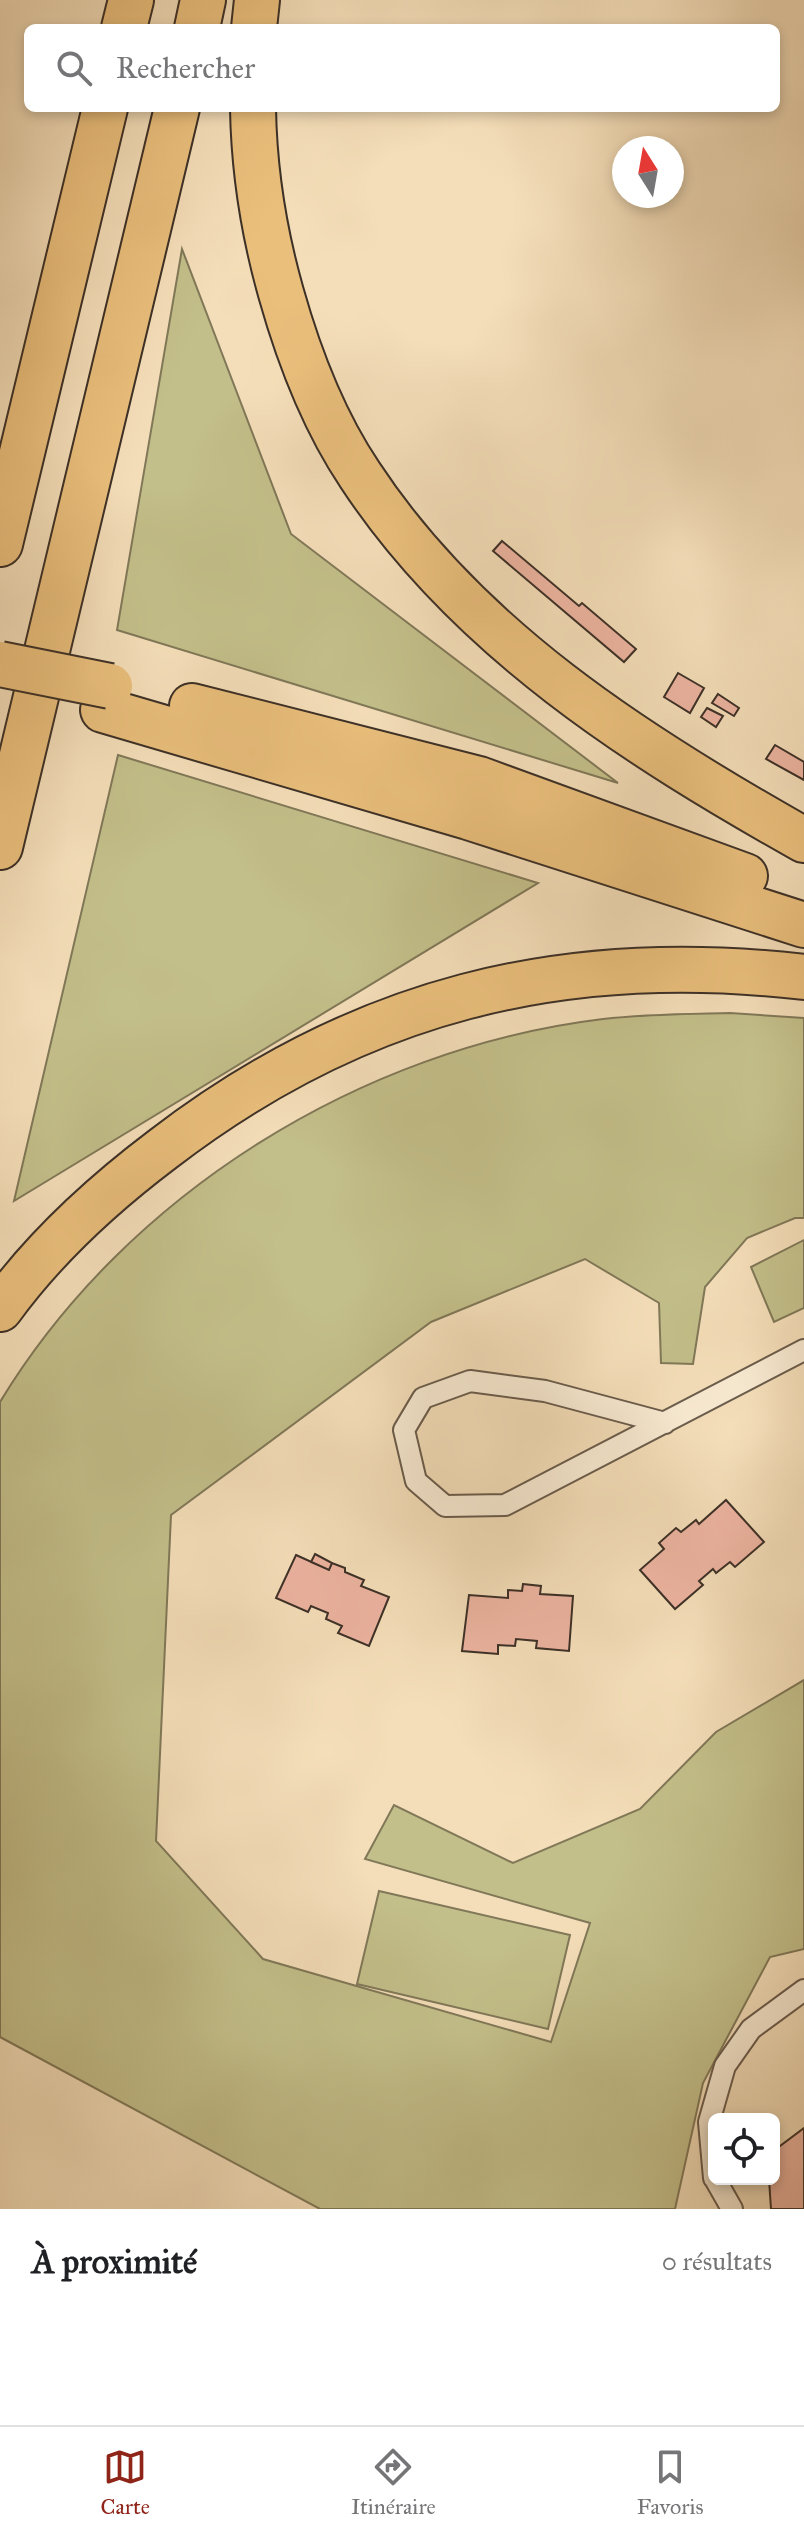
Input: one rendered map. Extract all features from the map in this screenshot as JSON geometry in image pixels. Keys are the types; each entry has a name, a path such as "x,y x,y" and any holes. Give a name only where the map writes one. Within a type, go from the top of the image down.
{"highway":[{"path":"101,24 106,0"},
{"path":"125,24 131,0"},
{"path":"198,24 203,0"},
{"path":"254,24 257,0"},
{"path":"0,449 81,112"},
{"path":"0,544 104,112"},
{"path":"0,847 176,112"},
{"path":"253,112 260,198 274,266 297,350 327,416 359,475 449,586 513,646 571,691 704,784 804,840"},
{"path":"0,664 804,925"},
{"path":"0,688 107,698 479,779 804,897"},
{"path":"0,1309 53,1246 112,1187 187,1130 252,1087 316,1051 369,1027 433,1004 506,985 597,972 753,971 804,977"}],"lane":[{"path":"665,1423 545,1391 470,1381 423,1398 404,1430 416,1481 445,1506 505,1505 665,1423 804,1350"},
{"path":"712,2113 725,2066 751,2029 804,1990"},
{"path":"718,2185 732,2209"}],"shaded area":[{"path":"182,249 291,534 618,783 117,630"},
{"path":"118,755 538,883 14,1201"},
{"path":"730,1013 804,1018 804,1218 795,1218 747,1238 705,1287 693,1364 661,1363 659,1303 585,1259 431,1322 171,1515 156,1841 263,1959 551,2042 590,1923 365,1859 394,1805 513,1863 640,1809 716,1732 804,1680 804,1949 770,1957 703,2083 675,2209 320,2209 0,2037 0,1402 52,1327 113,1258 183,1197 258,1143 340,1098 425,1062 513,1035 619,1017"},
{"path":"804,1240 804,1308 774,1322 751,1267"},
{"path":"379,1891 570,1935 548,2029 357,1984"}],"building":[{"path":"502,541 636,649 624,662 493,551"},
{"path":"678,673 704,688 690,713 664,697"},
{"path":"718,694 739,708 734,716 712,703"},
{"path":"707,708 723,716 716,727 701,717"},
{"path":"775,745 804,762 804,780 766,759"},
{"path":"726,1500 764,1542 735,1567 730,1562 716,1573 713,1569 699,1581 703,1585 675,1609 640,1570 664,1549 659,1543 676,1528 681,1532 696,1520 699,1524"},
{"path":"315,1554 332,1563 329,1570 311,1562"},
{"path":"296,1555 329,1570 332,1563 345,1568 345,1572 364,1580 361,1586 389,1597 369,1646 338,1633 342,1626 326,1619 328,1613 311,1606 308,1612 276,1598"},
{"path":"523,1584 541,1586 540,1594 573,1596 569,1651 536,1648 537,1641 516,1639 515,1646 498,1645 498,1654 462,1651 469,1595 508,1598 508,1590 522,1591"},
{"path":"804,2128 804,2209 771,2209 769,2185 780,2185 780,2146"}]}
